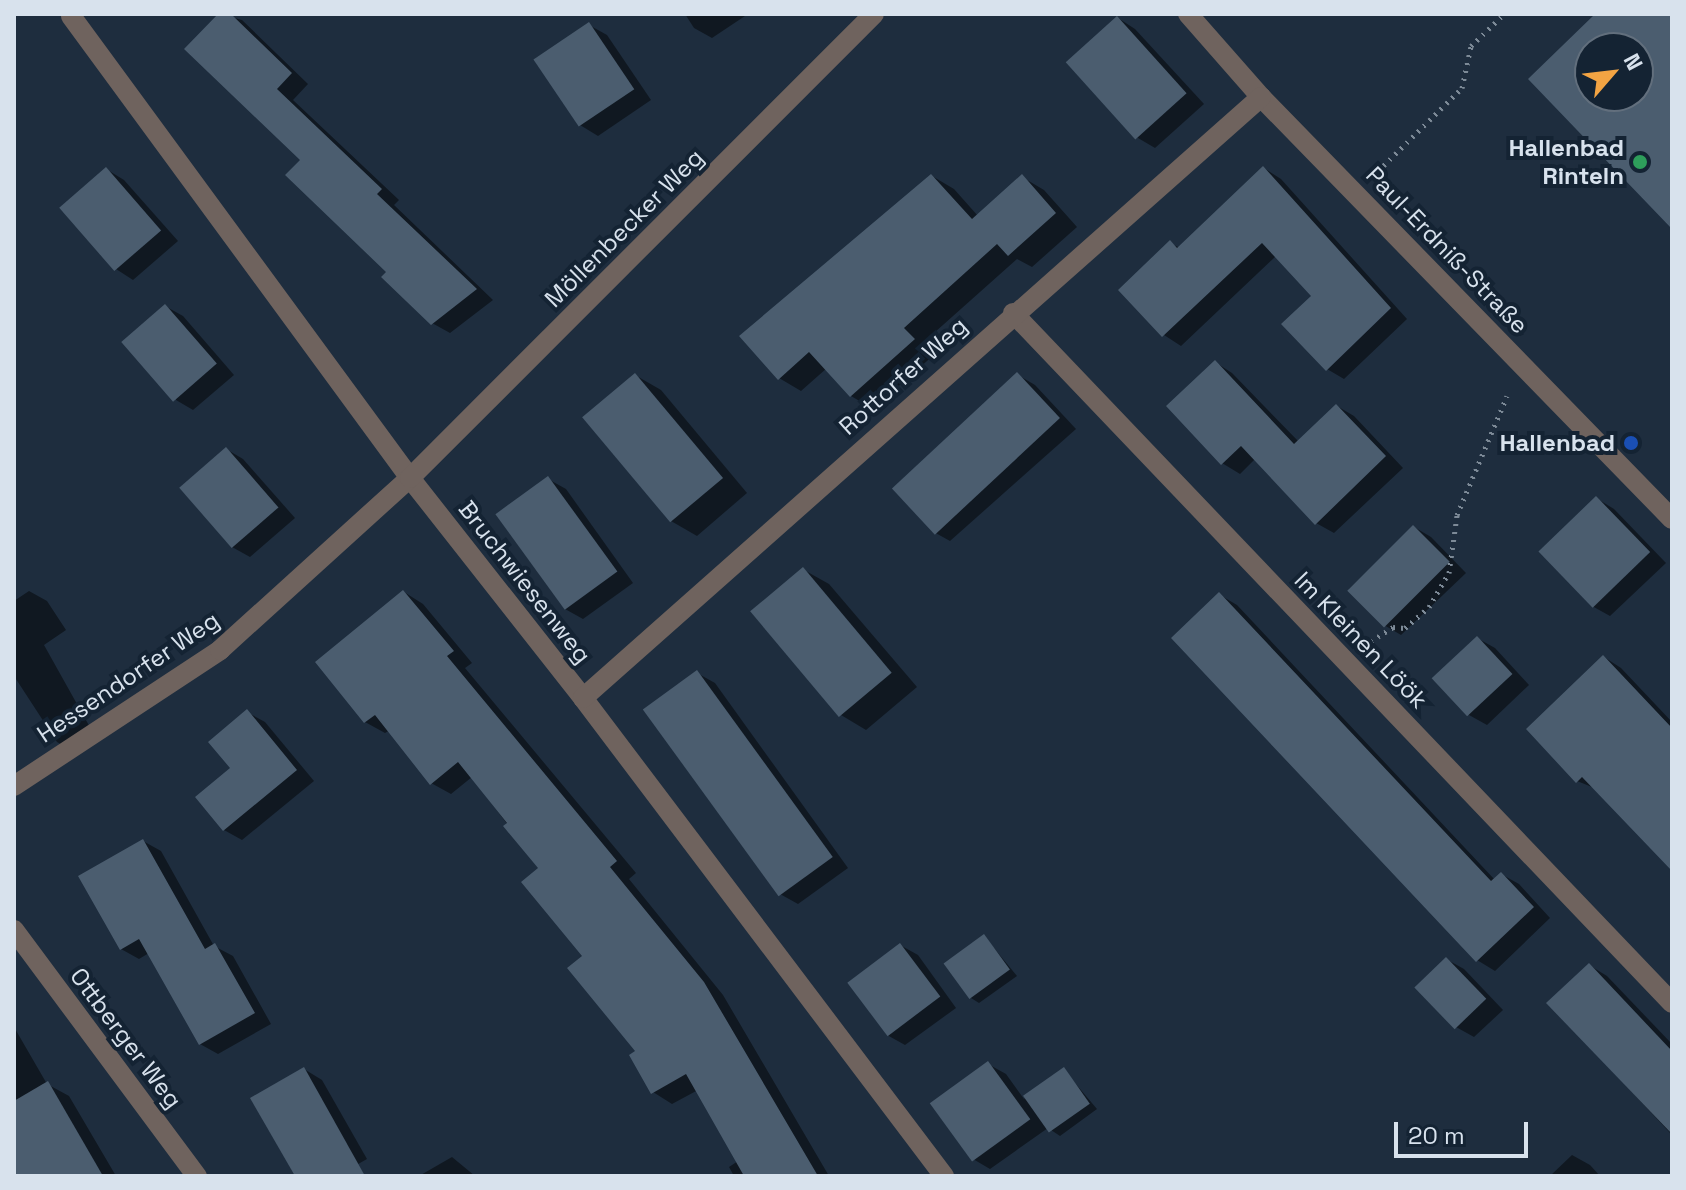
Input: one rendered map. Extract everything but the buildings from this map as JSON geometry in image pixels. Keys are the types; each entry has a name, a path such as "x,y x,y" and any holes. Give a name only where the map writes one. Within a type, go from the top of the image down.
{"street":[{"name":"Möllenbecker Weg","path":"410,478 874,14"},
{"name":"Paul-Erdniß-Straße","path":"1188,14 1261,97 1672,519"},
{"name":"Bruchwiesenweg","path":"71,16 410,478 583,698 944,1176"},
{"name":"Rottorfer Weg","path":"583,698 1013,313 1261,97"},
{"name":"Im Kleinen Löök","path":"1013,313 1672,1003"},
{"name":"Hessendorfer Weg","path":"14,786 220,650 410,478"},
{"name":"Ottberger Weg","path":"14,930 197,1176"}],"path":[{"path":"1355,193 1462,88 1471,46 1504,14"},
{"path":"1345,660 1393,627 1405,628 1429,607 1449,573 1457,515 1508,391 1526,369"}],"place":[{"name":"Hallenbad Rinteln","path":"1640,162"},
{"name":"Hallenbad","path":"1631,443"}]}
